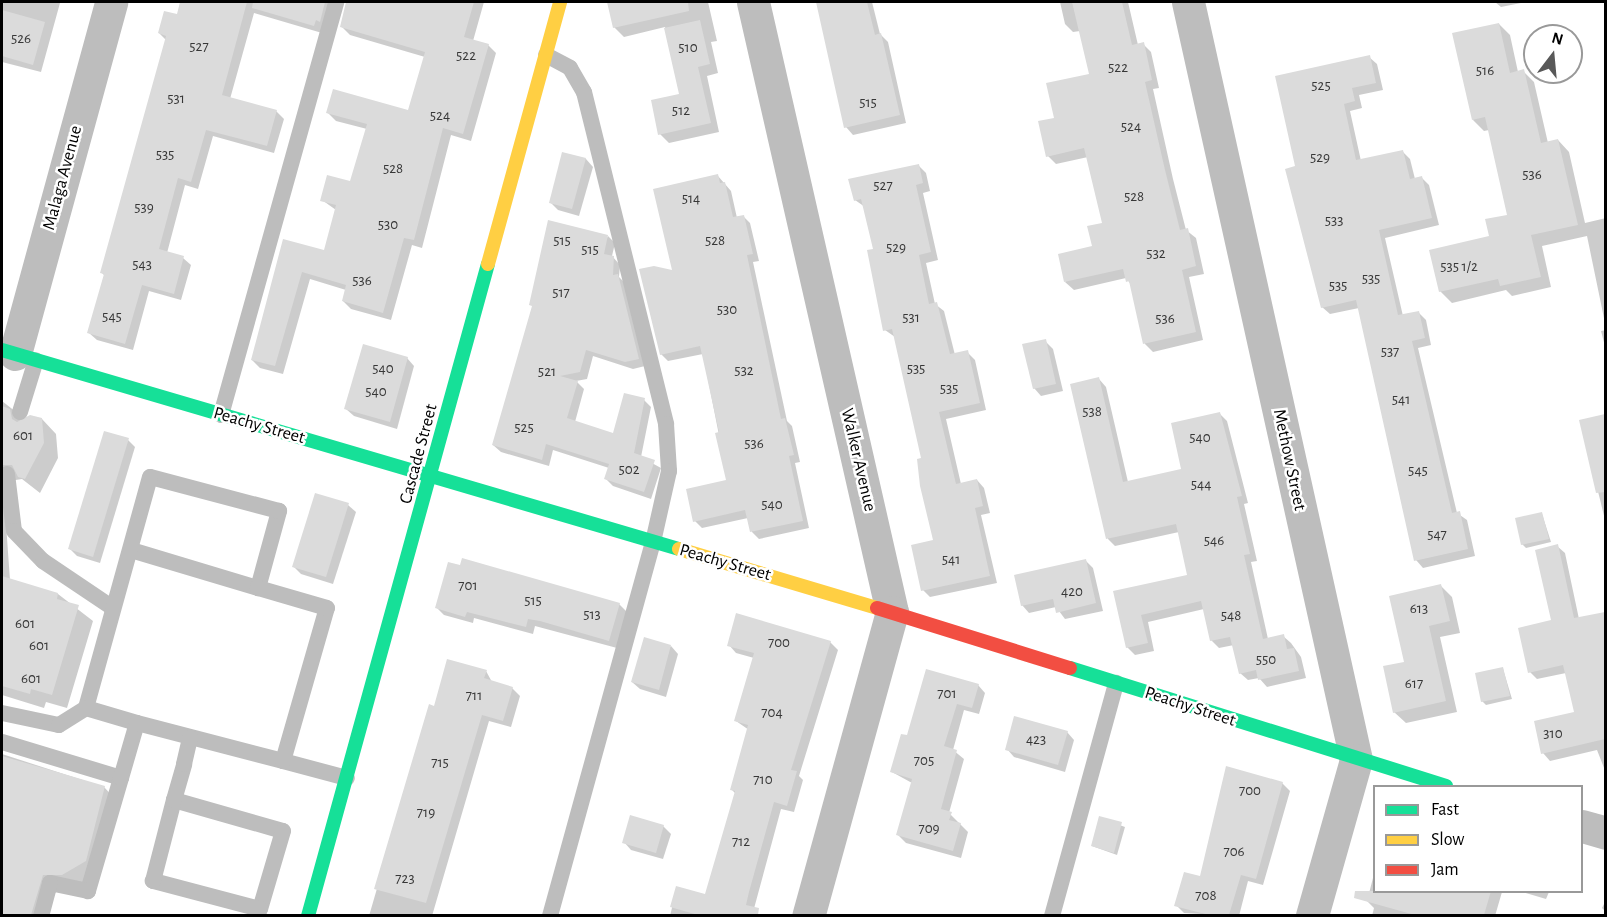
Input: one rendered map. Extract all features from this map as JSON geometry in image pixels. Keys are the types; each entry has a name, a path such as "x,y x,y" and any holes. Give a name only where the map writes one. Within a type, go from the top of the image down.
{"street":[{"name":"Malaga Avenue","path":"18,355 111,2"},
{"name":"Cascade Street","path":"308,915 432,477 560,2"},
{"name":"Walker Avenue","path":"753,2 892,612 807,915"},
{"name":"Methow Street","path":"1188,2 1356,760 1312,915"},
{"name":"Peachy Street","path":"18,355 892,612 1356,760 1443,785"},
{"path":"1583,827 1605,833"}],"lane":[{"path":"221,415 336,2"},
{"path":"546,55 570,68 584,92 666,424 669,471 653,542 550,915"},
{"path":"18,355 20,412"},
{"path":"8,474 14,531 43,561 113,608"},
{"path":"2,713 59,725 86,708 150,477 279,511 258,588"},
{"path":"130,550 327,608 283,761"},
{"path":"1052,915 1116,683"},
{"path":"86,708 190,738 346,778"},
{"path":"41,915 50,883 88,891 137,723"},
{"path":"174,800 283,831 260,909 153,881 190,738"},
{"path":"2,742 121,778"}],"building":[{"path":"180,2 247,2 222,95 277,110 267,146 206,130 191,182 178,178 159,249 184,256 174,294 142,285 125,344 87,333 104,274 100,273 166,36 158,33 164,11 177,14"},
{"path":"253,2 325,2 320,22 316,20 314,26 252,8"},
{"path":"346,2 474,2 464,37 489,44 463,134 443,128 414,240 404,238 383,313 342,301 346,285 302,272 275,366 251,360 283,239 324,250 336,205 320,201 327,175 350,181 367,124 326,113 333,89 408,110 425,52 340,27"},
{"path":"607,2 688,2 689,11 613,28"},
{"path":"816,2 867,2 875,35 881,33 900,115 844,128"},
{"path":"1072,2 1122,2 1132,45 1144,42 1152,80 1145,82 1165,170 1180,230 1188,228 1196,266 1182,270 1196,332 1143,344 1129,281 1126,282 1123,269 1064,282 1058,254 1092,246 1087,226 1102,223 1084,148 1046,157 1038,121 1054,118 1046,83 1089,74"},
{"path":"2,10 45,22 33,65 2,56"},
{"path":"700,20 710,64 698,67 711,123 658,135 651,100 679,94 664,28"},
{"path":"1499,23 1510,73 1523,69 1523,84 1527,84 1541,143 1558,139 1578,225 1531,235 1541,277 1500,286 1498,279 1439,292 1429,250 1489,236 1485,219 1507,215 1485,117 1472,120 1452,33"},
{"path":"1370,55 1376,83 1352,88 1355,101 1344,104 1356,160 1403,150 1410,179 1422,176 1432,218 1379,230 1398,315 1419,311 1425,338 1412,341 1452,513 1460,511 1468,549 1414,561 1356,300 1321,308 1285,169 1295,166 1275,76"},
{"path":"562,152 586,158 572,209 549,203"},
{"path":"919,164 923,183 916,185 931,252 919,255 929,304 937,302 950,354 968,350 980,403 939,412 956,484 977,479 983,506 975,508 990,576 921,591 911,545 933,540 920,486 917,459 921,458 892,329 883,331 867,250 873,249 861,199 854,201 848,179"},
{"path":"718,174 720,183 725,182 733,217 744,215 753,254 747,255 781,419 785,418 794,455 789,456 803,521 750,532 745,510 693,522 686,489 726,480 715,433 719,432 700,346 660,355 639,269 654,266 672,270 653,189"},
{"path":"548,220 608,235 604,254 614,256 613,275 618,274 639,359 625,362 586,350 580,372 560,376 578,381 567,418 613,433 624,393 645,398 634,453 655,460 644,492 604,479 609,464 546,444 542,460 492,445 532,306 529,305"},
{"path":"1046,339 1056,384 1033,389 1022,344"},
{"path":"363,344 408,357 390,422 344,409"},
{"path":"1099,377 1123,482 1181,469 1171,423 1220,412 1242,496 1237,497 1250,554 1244,555 1263,639 1284,634 1287,649 1294,648 1299,671 1258,680 1256,670 1239,674 1230,637 1210,641 1201,601 1141,615 1148,643 1126,648 1113,591 1187,575 1176,524 1106,539 1070,384"},
{"path":"2,406 10,409 12,419 17,422 30,415 42,418 44,443 25,479 18,477 12,465 2,465"},
{"path":"1605,414 1605,492 1596,493 1579,420"},
{"path":"104,431 129,438 93,557 68,549"},
{"path":"315,493 349,503 326,577 292,567"},
{"path":"1542,512 1549,539 1521,545 1515,518"},
{"path":"1558,544 1574,618 1605,612 1605,739 1541,754 1534,721 1574,712 1563,665 1528,673 1518,628 1551,620 1535,550"},
{"path":"462,558 620,603 609,641 540,621 528,619 526,627 467,612 465,617 435,608 448,562 460,565"},
{"path":"1086,559 1096,603 1056,613 1053,599 1021,606 1014,575"},
{"path":"2,576 58,593 57,599 79,605 52,695 31,689 30,694 2,686"},
{"path":"1441,584 1450,621 1429,626 1446,701 1393,713 1383,666 1404,662 1389,596"},
{"path":"736,613 831,641 791,770 797,771 787,806 774,802 749,892 746,905 759,908 758,915 698,915 670,907 676,886 705,894 735,791 730,790 748,725 734,721 754,653 727,646"},
{"path":"644,637 671,645 659,690 631,682"},
{"path":"447,659 487,670 484,678 513,687 503,721 482,715 426,903 374,889 429,704 434,706"},
{"path":"1503,667 1510,696 1481,702 1475,673"},
{"path":"926,669 979,684 972,708 957,704 944,746 957,750 941,809 952,812 949,820 961,823 953,851 896,835 912,779 890,772 901,734 907,735"},
{"path":"1014,716 1068,731 1058,765 1005,750"},
{"path":"2,756 105,786 86,861 62,875 43,875 31,915 2,915"},
{"path":"1226,766 1283,782 1256,879 1241,875 1229,915 1209,915 1174,906 1184,872 1200,876"},
{"path":"630,815 664,825 656,853 622,843"},
{"path":"1099,816 1122,822 1114,853 1091,846"},
{"path":"1355,891 1490,893 1484,915 1415,915 1354,898"}],"traffic: fast":[{"path":"308,916 488,264"},
{"path":"2,350 679,549"},
{"path":"1070,668 1443,785"}],"traffic: slow":[{"path":"488,264 560,2"},
{"path":"679,549 877,608"}],"traffic: jam":[{"path":"877,608 1070,668"}]}
